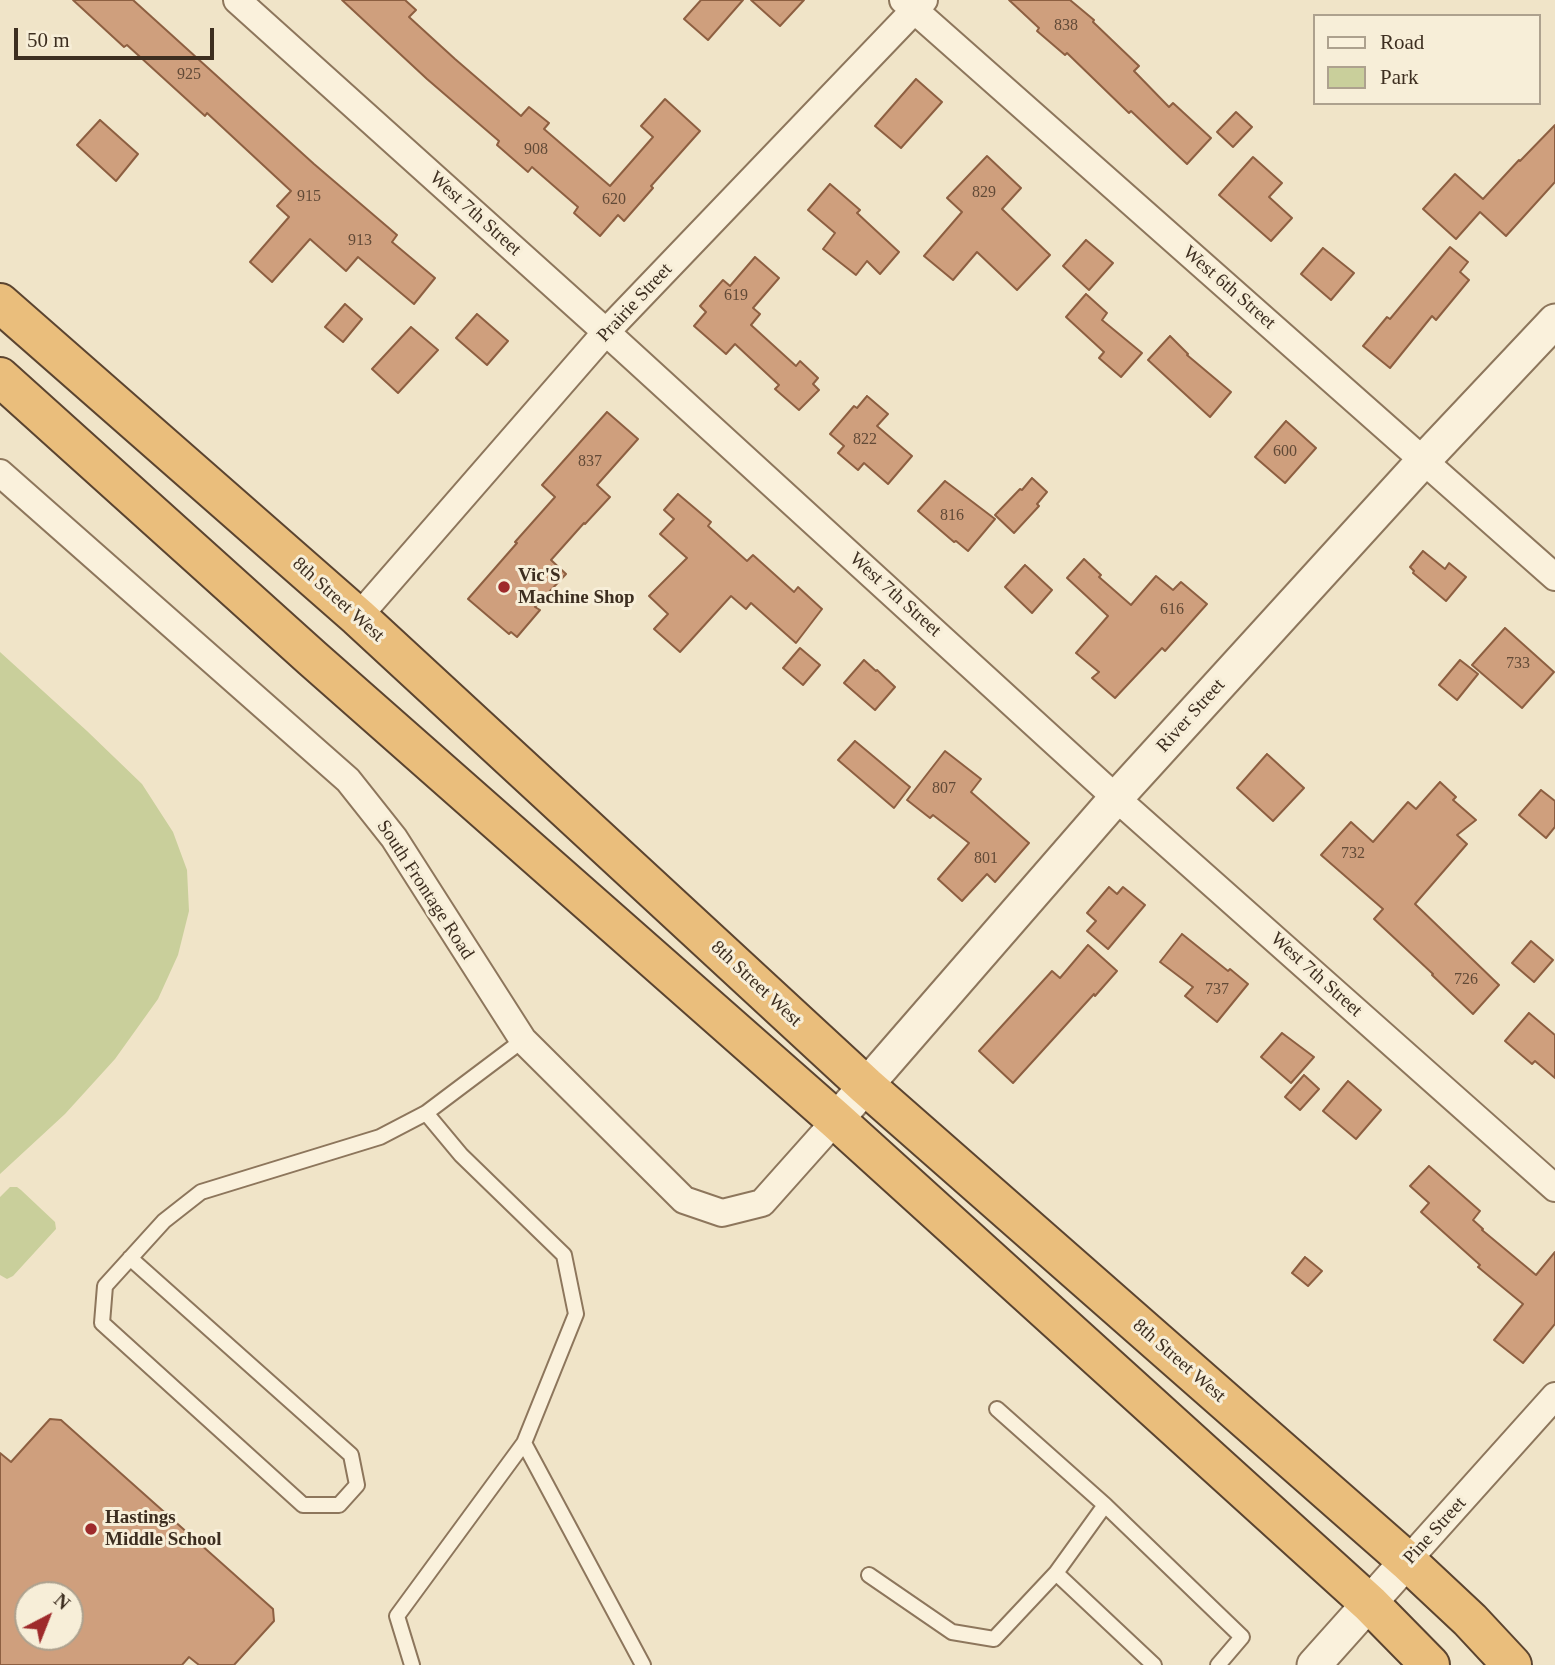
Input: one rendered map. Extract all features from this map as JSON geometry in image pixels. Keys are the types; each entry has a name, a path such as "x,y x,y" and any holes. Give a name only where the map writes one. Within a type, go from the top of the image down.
{"highway":[{"name":"8th Street West","path":"0,303 358,617 866,1086 1407,1561 1470,1620 1512,1665"},
{"path":"0,377 312,658 836,1120 1370,1604 1430,1665"}],"street":[{"name":"West 7th Street","path":"237,0 606,331 1116,798 1555,1188"},
{"name":"Prairie Street","path":"358,617 606,331 914,3"},
{"name":"West 6th Street","path":"914,3 1555,577"},
{"name":"River Street","path":"836,1120 1116,798 1424,460 1555,321"},
{"name":"South Frontage Road","path":"0,473 348,780 394,838 523,1040 684,1200 722,1213 762,1203 836,1120"},
{"name":"Pine Street","path":"1314,1665 1555,1396"}],"lane":[{"path":"130,1258 351,1455 356,1485 339,1505 303,1505 102,1323 105,1286 130,1258 164,1221 201,1192 380,1137 426,1113 523,1040"},
{"path":"412,1665 397,1616 524,1443 576,1314 564,1255 461,1155 426,1113"},
{"path":"997,1409 1105,1505 1242,1637 1218,1665"},
{"path":"524,1443 643,1665"},
{"path":"869,1575 952,1632 994,1639 1056,1573 1105,1505"},
{"path":"1056,1573 1154,1665"}],"green space":[{"path":"0,652 142,784 173,832 187,870 189,911 178,955 158,999 115,1059 65,1114 0,1174"},
{"path":"10,1187 21,1190 55,1222 56,1229 13,1276 7,1279 0,1275 0,1197"}],"building":[{"path":"73,0 133,0 314,164 397,235 392,242 435,278 414,304 358,257 346,271 310,239 272,282 250,262 289,217 277,206 291,191 207,113 205,116"},
{"path":"342,0 405,0 416,10 409,17 455,59 521,116 529,107 549,123 544,129 610,186 653,137 641,126 665,99 700,131 624,221 618,215 600,236 574,213 578,207 532,167 528,172 497,145 499,141"},
{"path":"701,0 743,0 708,40 684,19"},
{"path":"751,0 804,0 780,26"},
{"path":"1009,0 1070,0 1094,20 1093,22 1139,66 1134,71 1169,107 1173,103 1211,138 1187,164 1067,53 1065,55 1037,31 1039,28"},
{"path":"916,79 942,102 901,148 875,126"},
{"path":"1236,112 1252,127 1233,147 1217,132"},
{"path":"100,120 138,154 116,181 77,145"},
{"path":"1555,125 1555,182 1506,236 1480,212 1456,239 1423,209 1455,174 1483,199"},
{"path":"987,156 1021,188 1002,209 1050,255 1017,290 977,252 953,280 924,256 962,212 947,198"},
{"path":"1253,157 1282,183 1269,197 1292,218 1271,241 1219,195"},
{"path":"830,184 860,210 857,213 899,252 880,274 867,261 856,275 823,249 835,233 808,210"},
{"path":"1086,240 1113,263 1089,290 1063,266"},
{"path":"1450,247 1468,262 1460,272 1469,280 1436,320 1432,316 1390,368 1363,346 1387,317 1390,319"},
{"path":"1323,248 1354,273 1331,300 1301,274"},
{"path":"755,257 779,278 753,308 760,314 751,325 796,366 800,361 818,378 813,384 819,390 799,410 775,389 779,385 735,344 726,354 694,326 706,312 700,306 723,280 730,286"},
{"path":"1086,294 1107,313 1102,320 1142,353 1121,377 1099,358 1104,352 1066,317"},
{"path":"345,304 362,319 343,342 325,327"},
{"path":"477,314 508,341 487,365 456,338"},
{"path":"411,327 438,350 398,393 372,369"},
{"path":"1170,336 1187,355 1231,392 1210,417 1148,360"},
{"path":"867,396 888,414 877,426 912,456 888,484 864,463 858,470 838,453 844,446 830,434 854,406 857,408"},
{"path":"607,412 638,439 597,485 610,497 551,560 566,574 535,607 540,610 517,637 511,632 509,634 468,599 555,497 542,485"},
{"path":"1286,421 1316,448 1285,483 1255,457"},
{"path":"1032,478 1047,492 1037,504 1039,506 1014,533 995,515"},
{"path":"945,481 995,519 968,551 918,511"},
{"path":"678,494 711,522 708,526 747,561 753,555 794,592 798,587 822,609 796,643 751,603 746,609 731,596 680,652 654,629 668,614 649,596 687,558 660,534 674,519 664,510"},
{"path":"1423,551 1445,569 1449,563 1466,577 1446,601 1413,573 1410,567"},
{"path":"1084,559 1101,575 1099,577 1131,605 1156,576 1173,590 1181,582 1207,604 1165,651 1162,648 1115,698 1092,678 1099,672 1076,653 1108,616 1067,578"},
{"path":"1025,565 1052,590 1032,613 1005,587"},
{"path":"1505,628 1554,672 1522,708 1472,665"},
{"path":"800,648 820,665 803,685 783,668"},
{"path":"864,660 895,687 875,710 844,683"},
{"path":"1460,660 1478,674 1457,700 1439,685"},
{"path":"855,741 910,787 894,808 838,760"},
{"path":"945,751 981,779 971,792 1029,843 995,882 987,874 962,901 938,879 969,843 933,815 930,818 907,800"},
{"path":"1267,754 1304,788 1273,821 1237,788"},
{"path":"1440,782 1456,797 1453,800 1476,820 1457,835 1467,844 1415,904 1499,985 1473,1014 1374,919 1383,909 1321,855 1351,822 1373,842 1408,802 1416,809"},
{"path":"1541,790 1555,801 1555,827 1546,838 1519,815"},
{"path":"1109,887 1117,894 1123,887 1145,905 1108,949 1087,931 1096,921 1087,913"},
{"path":"1182,934 1248,984 1217,1022 1185,996 1193,987 1160,962"},
{"path":"1531,941 1553,960 1534,982 1512,963"},
{"path":"1088,945 1117,971 1013,1083 979,1051 1052,971 1060,978"},
{"path":"1529,1013 1555,1035 1555,1078 1535,1061 1532,1064 1505,1041"},
{"path":"1282,1033 1314,1057 1291,1083 1261,1057"},
{"path":"1304,1075 1319,1089 1300,1110 1285,1097"},
{"path":"1348,1081 1381,1110 1356,1139 1323,1111"},
{"path":"1429,1166 1480,1211 1473,1220 1482,1230 1536,1275 1555,1252 1555,1324 1523,1363 1494,1340 1523,1304 1478,1267 1480,1265 1421,1212 1429,1203 1410,1186"},
{"path":"1305,1257 1322,1271 1308,1286 1292,1273"},
{"name":"Hastings Middle School","path":"50,1419 61,1420 273,1609 274,1621 234,1665 199,1665 189,1657 182,1665 0,1665 0,1453 11,1462"}],"place":[{"name":"Vic'S Machine Shop","path":"504,587"},
{"name":"Hastings Middle School","path":"91,1529"}]}
